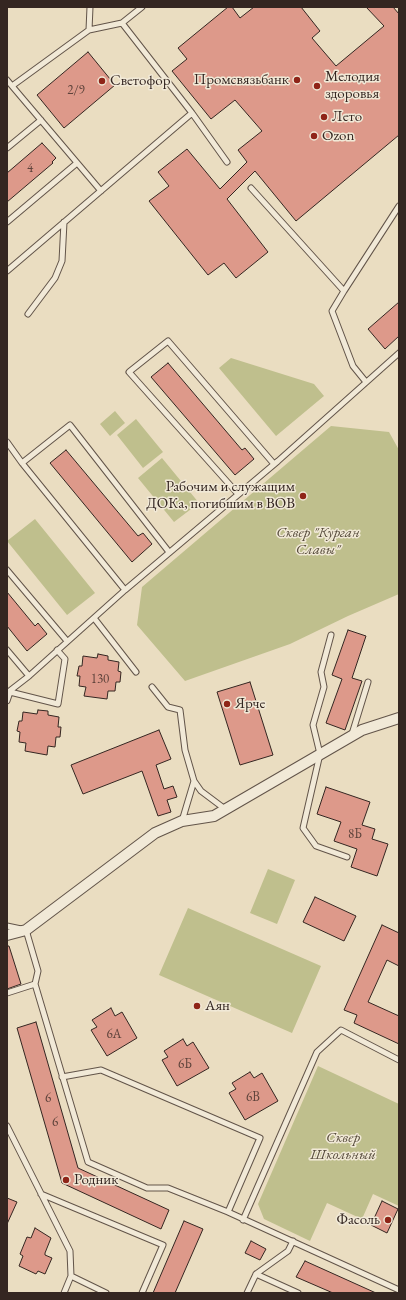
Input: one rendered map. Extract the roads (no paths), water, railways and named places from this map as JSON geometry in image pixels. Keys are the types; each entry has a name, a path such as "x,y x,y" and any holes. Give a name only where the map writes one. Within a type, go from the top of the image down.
{"street":[{"path":"7,935 26,930 156,833 182,821 214,816 351,735 399,718"}],"lane":[{"path":"89,30 90,7"},
{"path":"12,86 89,30 122,23 142,7"},
{"path":"122,23 192,113 227,162"},
{"path":"7,80 100,191"},
{"path":"8,267 64,222 192,113"},
{"path":"7,148 40,120"},
{"path":"7,222 77,163"},
{"path":"251,188 344,291"},
{"path":"366,382 352,366 332,311 399,206"},
{"path":"28,314 55,278 62,261 64,222"},
{"path":"238,494 129,372 168,341 274,464"},
{"path":"7,702 9,692 169,552 274,464 399,353"},
{"path":"22,463 70,424 169,552"},
{"path":"7,442 22,463 125,590"},
{"path":"7,570 67,641"},
{"path":"94,618 136,672"},
{"path":"331,635 321,672 324,687 313,725 320,754 303,828 316,846 347,857"},
{"path":"7,650 29,676"},
{"path":"9,692 58,704 65,659 57,650"},
{"path":"351,735 368,682"},
{"path":"152,687 168,707 180,710 186,750 194,781 200,791 226,809"},
{"path":"182,821 194,781"},
{"path":"7,926 26,930 38,971 35,984 88,1162 147,1188 168,1188 228,1212 399,1290"},
{"path":"7,993 35,984"},
{"path":"243,1220 317,1052 341,1030 399,1060"},
{"path":"62,1077 101,1070 260,1138 228,1212"},
{"path":"7,1126 70,1251 71,1276 64,1293"},
{"path":"41,1194 163,1245 142,1293"},
{"path":"247,1293 256,1274 288,1251 293,1241"},
{"path":"256,1274 298,1293"},
{"path":"71,1276 106,1293"}],"place":[{"name":"Промсвязьбанк","path":"297,80"},
{"name":"Светофор","path":"102,81"},
{"name":"Мелодия здоровья","path":"317,86"},
{"name":"Лето","path":"324,117"},
{"name":"Ozon","path":"314,136"},
{"name":"Рабочим и служащим ДОКа, погибшим в ВОВ","path":"303,496"},
{"name":"Ярче","path":"227,704"},
{"name":"Аян","path":"197,1006"},
{"name":"Родник","path":"66,1180"},
{"name":"Фасоль","path":"388,1220"}],"park label":[{"name":"Сквер \"Курган Славы\"","path":"318,542"},
{"name":"Сквер Школьный","path":"343,1146"}]}
